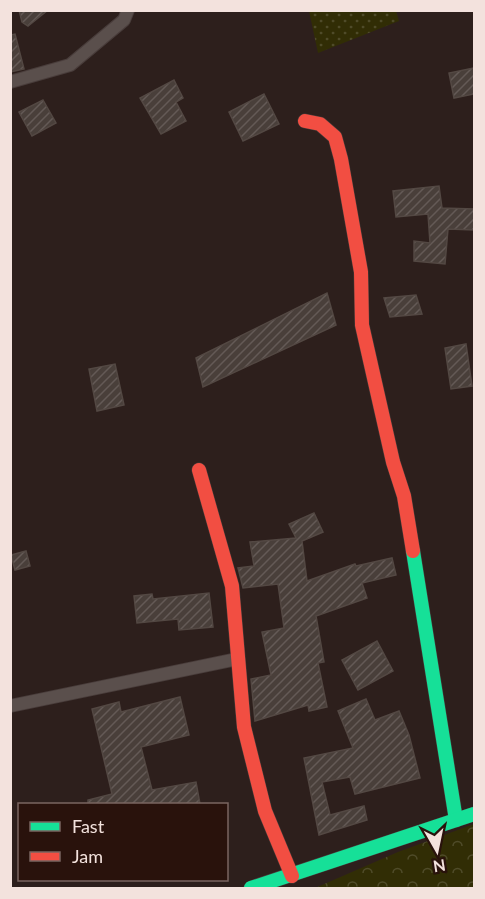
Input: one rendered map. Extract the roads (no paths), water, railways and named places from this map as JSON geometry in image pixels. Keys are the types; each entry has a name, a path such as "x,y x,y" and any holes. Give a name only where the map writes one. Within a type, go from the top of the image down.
{"street":[{"path":"10,82 70,65 124,20 128,10"},
{"path":"305,122 320,124 335,137 341,159 361,272 362,325 393,462 404,496 456,820"},
{"path":"199,470 232,586 244,727 265,811 292,876"},
{"path":"10,706 237,659"},
{"path":"250,888 474,814"}]}
